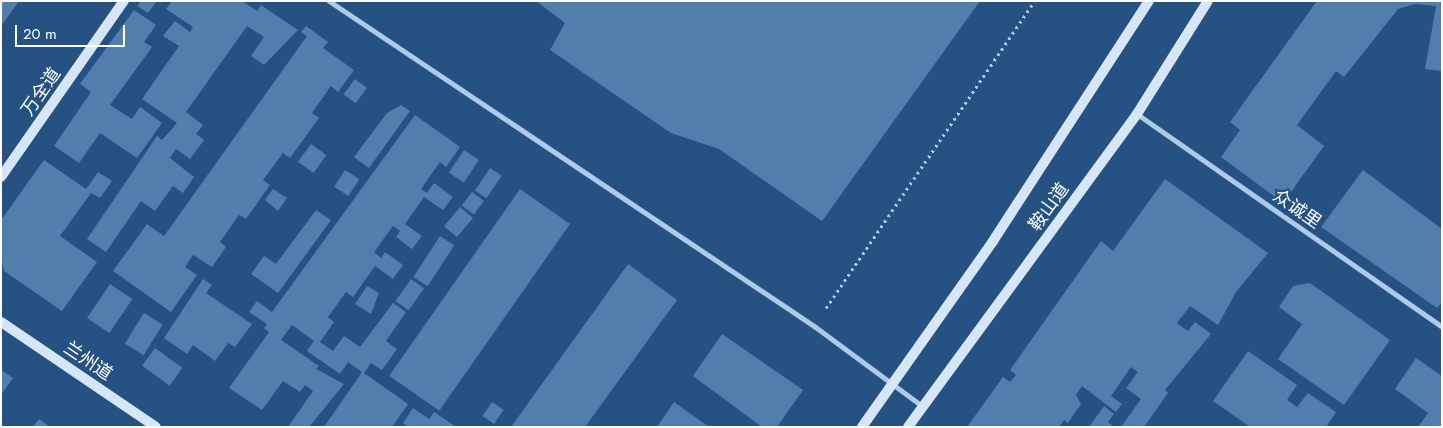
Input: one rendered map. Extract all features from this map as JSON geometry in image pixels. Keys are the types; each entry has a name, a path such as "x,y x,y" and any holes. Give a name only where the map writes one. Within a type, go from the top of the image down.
{"main road":[{"name":"万全道","path":"1,177 124,1"},
{"name":"鞍山道","path":"862,427 993,240 1149,1"},
{"name":"鞍山道","path":"908,427 1137,114 1208,1"},
{"name":"兰州道","path":"1,322 156,427"}],"street":[{"path":"328,1 814,326 922,406"},
{"name":"众诚里","path":"1137,114 1442,327"}],"path":[{"path":"814,326 1035,1"}],"building":[{"path":"1,1 19,1 1,26"},
{"path":"141,1 157,1 148,13 137,6"},
{"path":"172,1 242,1 257,11 261,5 298,30 264,65 251,56 264,37 247,26 186,112 203,125 196,134 204,140 190,159 176,149 170,158 194,177 183,193 173,186 155,211 141,201 106,252 87,239 157,136 162,140 177,123 142,99 179,46 163,36 175,21 190,32 193,27 166,9"},
{"path":"536,1 980,1 822,221 719,149 671,133 550,50 565,23"},
{"path":"1317,1 1442,1 1442,71 1425,69 1436,6 1415,4 1398,9 1344,77 1336,71 1297,125 1324,146 1283,203 1221,157 1240,130 1230,122"},
{"path":"134,10 156,25 144,42 152,47 110,105 132,119 140,107 162,123 137,158 100,133 79,163 54,146 91,92 80,84"},
{"path":"306,26 328,42 323,48 354,70 338,92 331,86 312,113 319,118 290,158 283,153 263,180 270,185 246,219 239,215 220,242 226,247 212,267 193,255 185,267 197,275 171,312 113,271 147,224 164,236 307,36 301,32"},
{"path":"355,79 367,88 356,103 344,94"},
{"path":"401,105 410,111 369,168 354,157 387,113"},
{"path":"415,115 460,147 446,167 440,162 421,189 427,193 434,183 453,197 443,210 424,197 405,224 422,236 412,249 396,237 400,231 393,226 374,252 381,258 385,252 403,265 393,279 375,266 353,297 346,292 328,317 334,322 320,342 333,351 344,336 360,347 393,303 406,312 386,341 397,349 382,370 371,363 364,373 408,404 392,427 324,427 362,372 348,362 340,374 307,351 314,341 292,325 281,340 319,366 316,369 344,384 309,427 288,427 313,391 305,385 300,392 283,381 262,410 229,388 269,332 264,328 267,324 249,312 257,301 272,312"},
{"path":"311,144 326,155 313,173 298,162"},
{"path":"464,150 479,160 464,182 449,172"},
{"path":"44,160 86,189 98,172 112,181 100,198 91,193 60,236 97,262 62,311 4,271 1,257 1,220"},
{"path":"490,168 502,176 487,198 475,190"},
{"path":"345,170 359,179 348,196 334,187"},
{"path":"1363,170 1442,229 1442,302 1437,308 1321,227"},
{"path":"1165,179 1268,253 1236,292 1218,325 1190,306 1177,323 1188,331 1195,322 1211,334 1165,390 1168,393 1144,427 1121,427 1141,399 1126,388 1138,372 1131,367 1111,396 1122,404 1116,412 1082,386 1076,395 1081,404 1068,423 1064,420 1059,427 967,427 1003,377 1010,382 1016,375 1010,370 1101,241 1113,251"},
{"path":"273,189 287,198 278,211 265,200"},
{"path":"520,189 570,224 439,411 389,376"},
{"path":"472,192 484,201 474,215 462,206"},
{"path":"460,207 473,218 457,237 444,226"},
{"path":"316,210 331,220 278,293 251,274 264,256 276,264"},
{"path":"440,236 454,245 428,286 413,277"},
{"path":"628,264 677,300 585,427 511,427"},
{"path":"203,279 212,285 206,293 252,324 235,347 228,343 215,361 193,345 187,354 164,338"},
{"path":"411,279 424,288 409,310 396,301"},
{"path":"1310,283 1390,340 1344,405 1278,359 1302,324 1279,307 1293,286"},
{"path":"110,284 132,299 109,333 87,318"},
{"path":"367,286 379,293 371,314 355,304"},
{"path":"144,313 163,325 144,355 125,344"},
{"path":"722,334 803,390 777,427 762,427 693,376"},
{"path":"155,348 183,368 170,386 142,366"},
{"path":"1248,351 1297,385 1287,400 1297,407 1308,393 1336,412 1326,427 1250,427 1213,401"},
{"path":"1416,358 1442,376 1442,427 1418,427 1428,413 1395,389"},
{"path":"1,370 13,378 1,395"},
{"path":"492,402 504,410 494,424 482,416"},
{"path":"674,402 709,427 657,427"},
{"path":"1104,406 1114,414 1108,422 1114,427 1089,427"},
{"path":"413,408 429,419 434,412 456,427 408,427 403,423"},
{"path":"39,419 50,427 33,427"}]}
